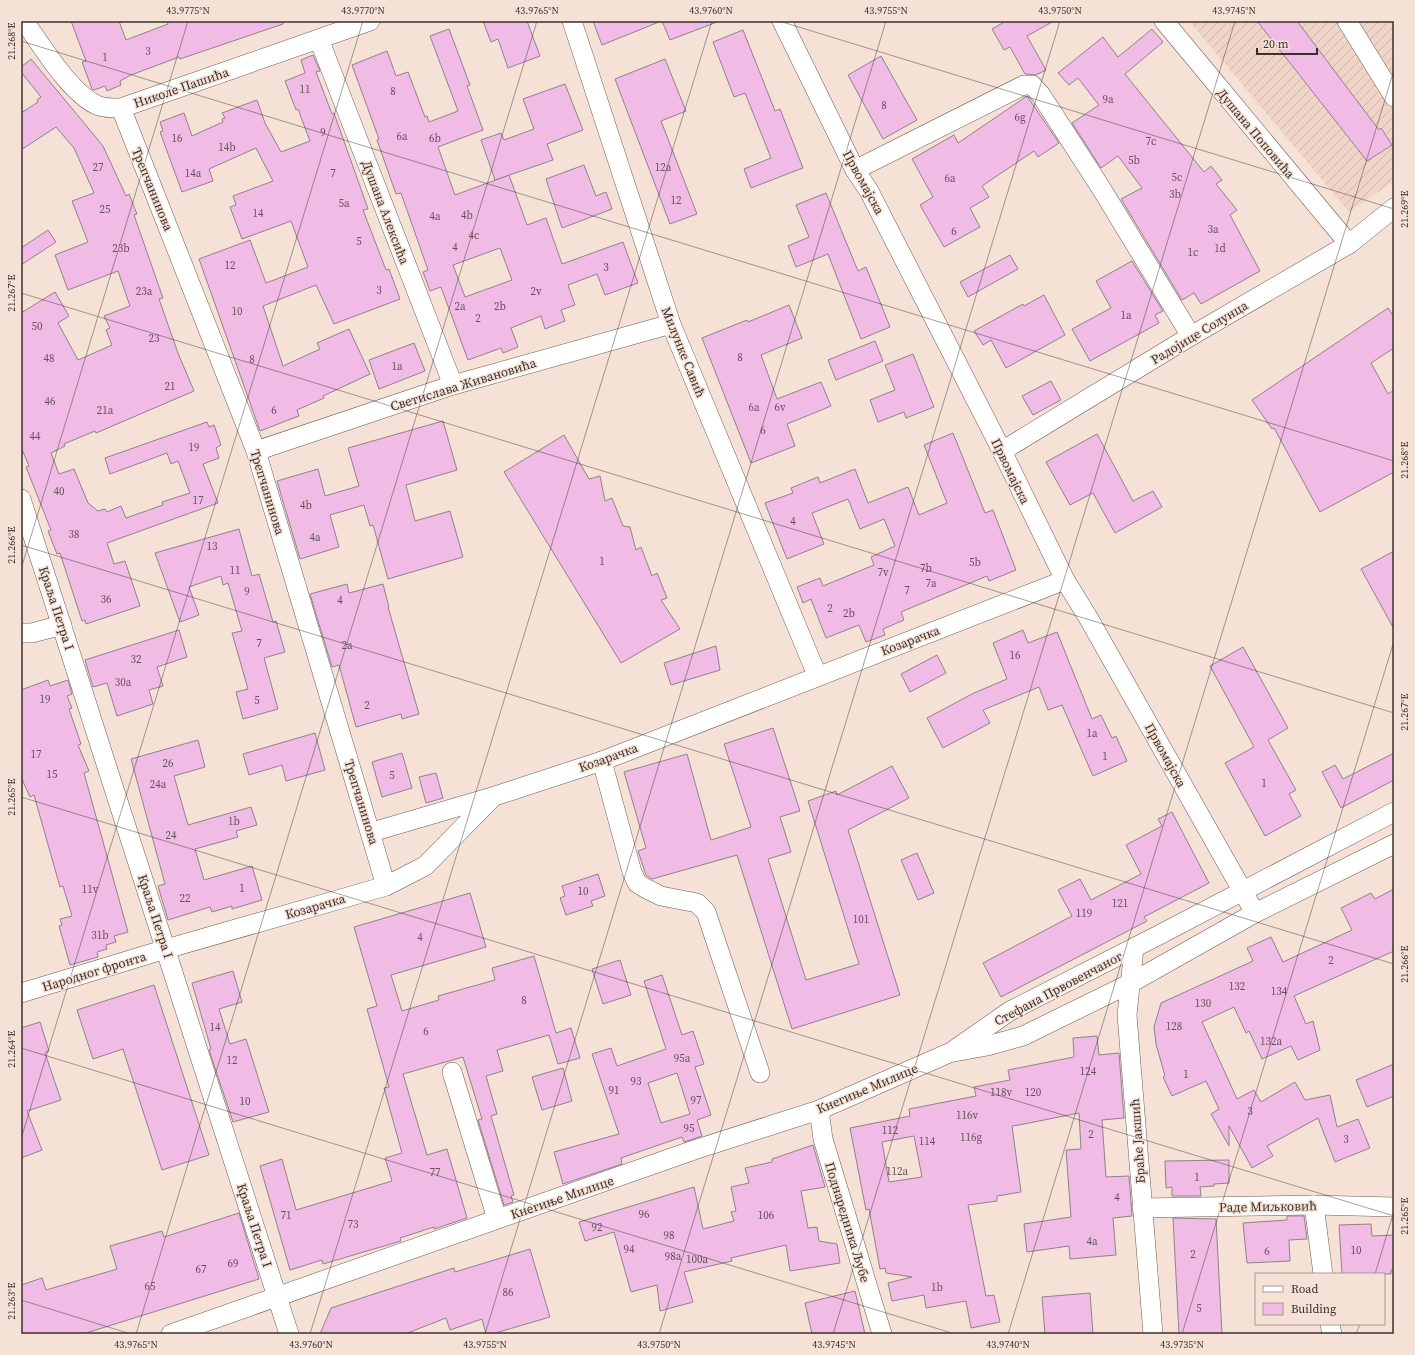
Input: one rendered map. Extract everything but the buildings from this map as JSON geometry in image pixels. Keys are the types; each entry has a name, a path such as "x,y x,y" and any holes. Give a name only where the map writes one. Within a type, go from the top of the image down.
{"street":[{"name":"Николе Пашића","path":"24,21 69,81 87,100 101,107 121,108 370,21"},
{"name":"Милунке Савић","path":"572,21 672,324 817,676"},
{"name":"Првомајска","path":"782,21 855,170 870,191 1002,451 1065,580 1093,626 1255,913"},
{"name":"Душана Поповића","path":"1164,21 1348,244"},
{"path":"1347,21 1394,97"},
{"name":"Душана Алексића","path":"319,39 453,385"},
{"path":"855,170 1024,85 1032,85 1041,95 1101,188 1191,336"},
{"name":"Трепчанинова","path":"121,108 256,451 372,832 386,886"},
{"name":"Радојице Солунца","path":"1002,451 1191,336 1348,244 1394,208"},
{"name":"Светислава Живановића","path":"256,451 453,385 672,324"},
{"name":"Краља Петра I","path":"21,499 289,1334"},
{"name":"Козарачка","path":"166,949 386,886 425,866 495,796 602,761 1065,580"},
{"path":"21,633 32,633 62,625"},
{"path":"602,761 632,872 637,883 661,896 696,903 706,912 760,1073"},
{"path":"372,832 495,796"},
{"name":"Стефана Првовенчаног","path":"949,1053 1010,1011 1394,812"},
{"name":"Стефана Првовенчаног","path":"949,1053 987,1046 1023,1036 1129,984 1255,913 1394,844"},
{"name":"Браће Јакшић","path":"1134,948 1127,1014 1153,1334"},
{"name":"Народног фронта","path":"21,994 166,949"},
{"name":"Кнегиње Милице","path":"174,1333 694,1150 819,1110 949,1053"},
{"path":"452,1072 498,1219"},
{"name":"Поднаредника Љубе","path":"819,1110 823,1139 882,1334"},
{"path":"1314,1205 1323,1273"},
{"name":"Раде Миљковић","path":"1142,1208 1314,1205 1394,1207"}],"shaded area":[{"path":"1189,21 1394,21 1394,181 1349,212"}]}
